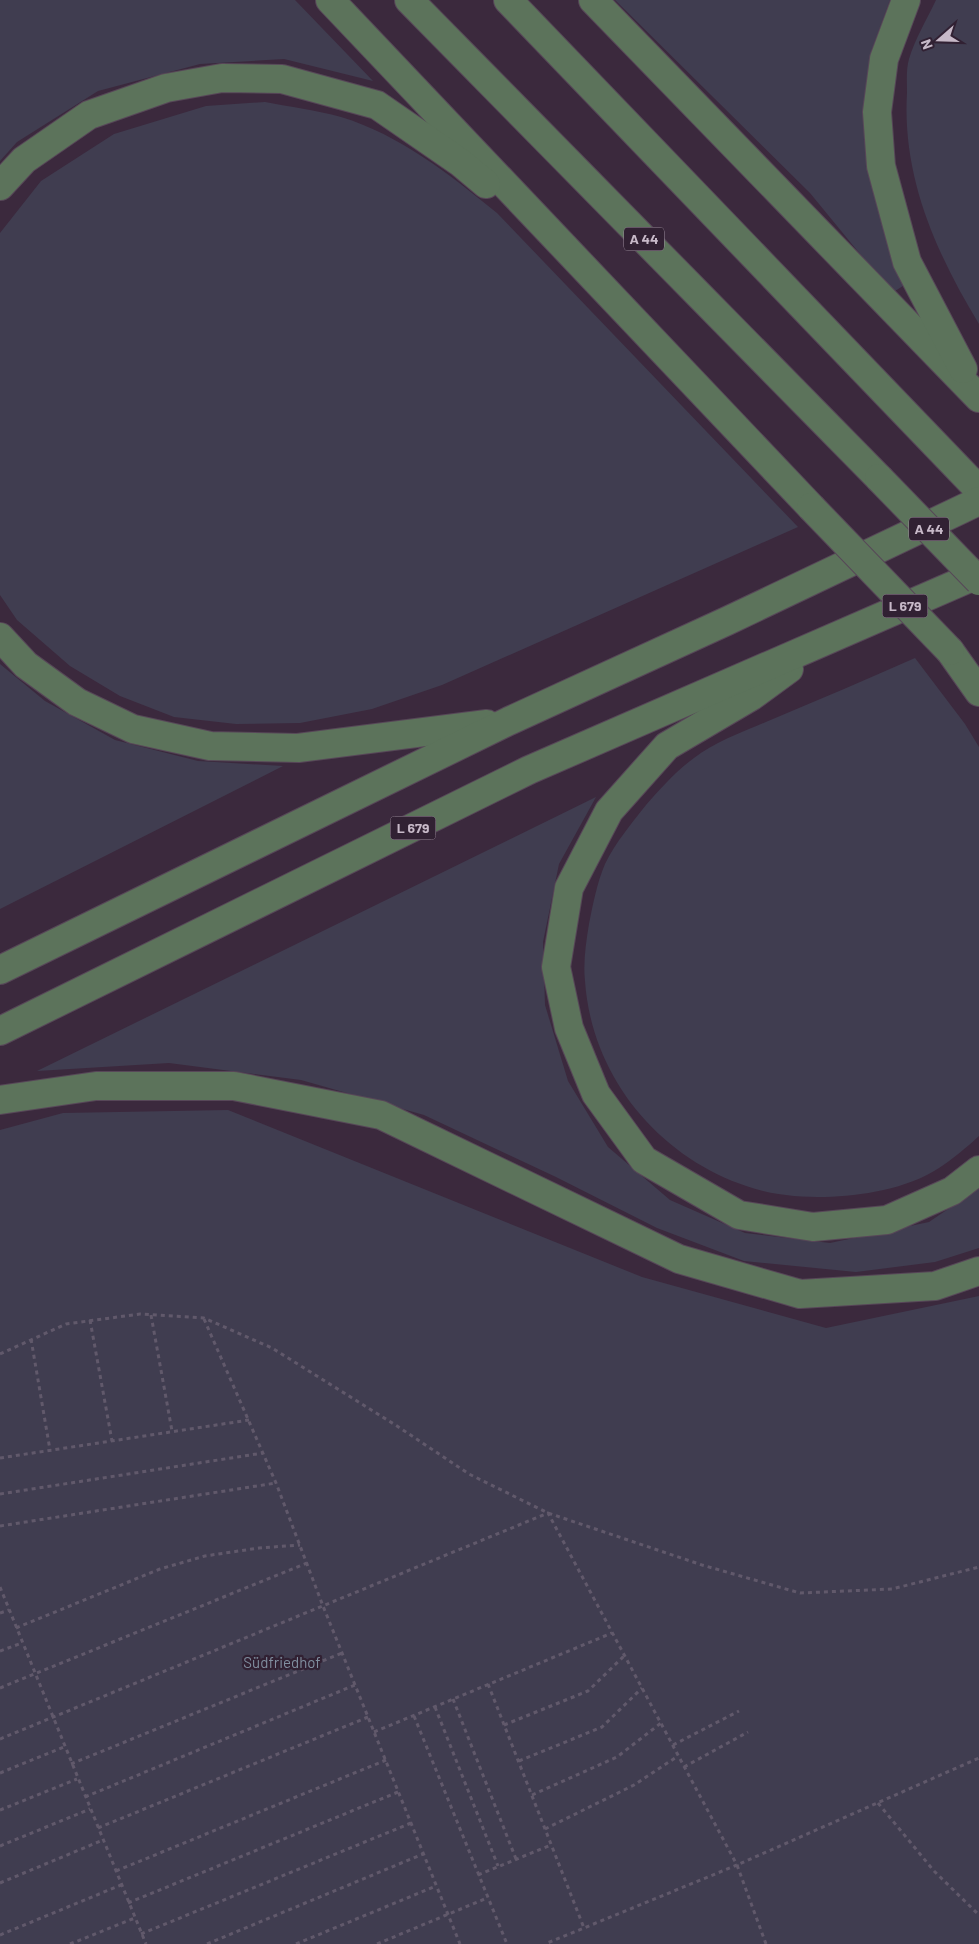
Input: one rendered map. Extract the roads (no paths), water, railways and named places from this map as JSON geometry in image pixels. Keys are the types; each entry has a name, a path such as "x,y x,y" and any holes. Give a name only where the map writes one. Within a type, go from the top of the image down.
{"highway":[{"path":"330,0 578,259 811,507 979,681"},
{"name":"A 44","path":"409,0 979,581"},
{"path":"508,0 979,490"},
{"path":"593,0 977,396"},
{"path":"906,0 884,59 877,112 881,166 907,262 977,396"},
{"path":"0,186 24,160 89,115 166,88 222,78 282,79 377,105 461,163 578,259"},
{"path":"0,970 509,721 968,507"},
{"name":"L 679","path":"0,1031 529,770 979,574"},
{"path":"0,637 26,664 77,702 133,730 210,746 298,748 509,721"},
{"path":"832,638 752,696 667,746 609,811 569,888 556,967 569,1028 596,1094 644,1160 739,1215 813,1227 887,1220 952,1191 979,1170"},
{"path":"950,651 979,692"},
{"path":"0,1100 96,1086 234,1086 380,1115 679,1259 800,1294 935,1286 979,1271"}],"park label":[{"name":"Südfriedhof","path":"282,1663"}]}
